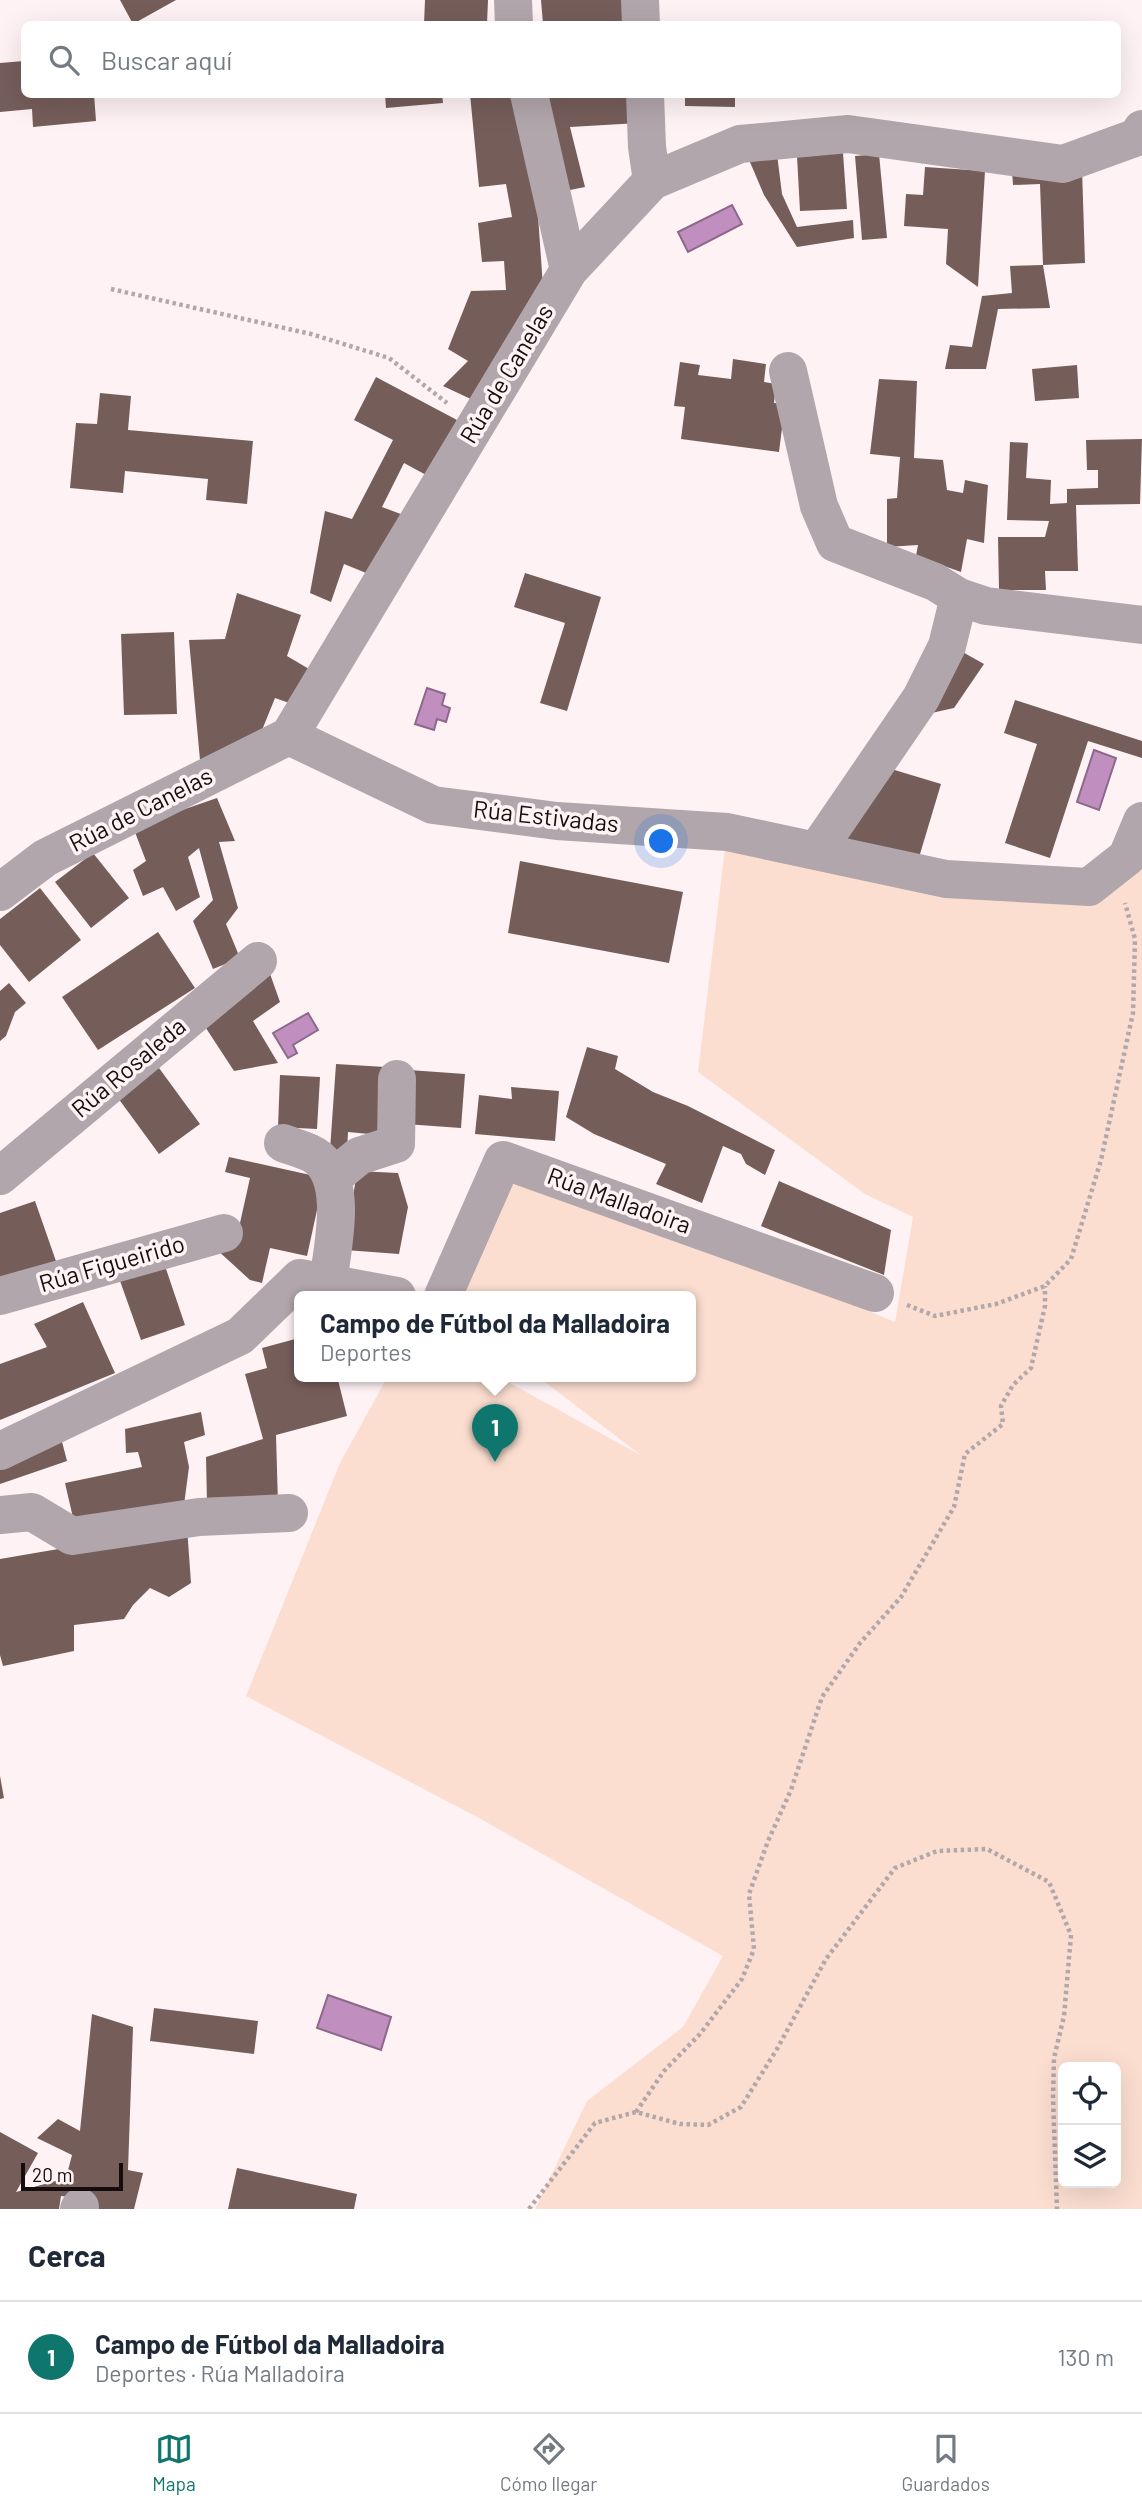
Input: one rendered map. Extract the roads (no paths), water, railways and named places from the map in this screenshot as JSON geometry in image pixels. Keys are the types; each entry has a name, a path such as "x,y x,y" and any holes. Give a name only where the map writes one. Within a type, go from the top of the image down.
{"street":[{"path":"513,0 514,21"},
{"path":"640,0 641,21"},
{"path":"530,98 569,270"},
{"path":"645,98 647,147 652,181"},
{"name":"Rúa de Canelas","path":"0,892 45,858 289,736 569,270 652,181 740,144 848,134 1063,164 1137,137 1142,129"},
{"path":"788,371 819,506 835,543 935,582 959,597 986,606 1142,625"},
{"path":"817,850 921,698 947,646 959,597"},
{"name":"Rúa Estivadas","path":"289,736 433,805 557,821 727,832 946,879 1089,887 1127,858 1142,821"},
{"name":"Rúa Rosaleda","path":"0,1176 258,961"},
{"path":"332,1178 359,1156 396,1144 397,1079"},
{"path":"283,1143 316,1156 332,1178 337,1200 328,1283"},
{"name":"Rúa Malladoira","path":"445,1291 503,1160 875,1293"},
{"name":"Rúa Figueirido","path":"0,1296 224,1233"},
{"path":"0,1451 240,1336 300,1278 370,1291"},
{"path":"0,1515 32,1512 72,1536 199,1517 289,1513"}],"place":[{"name":"Campo de Fútbol da Malladoira","path":"495,1462"}]}
